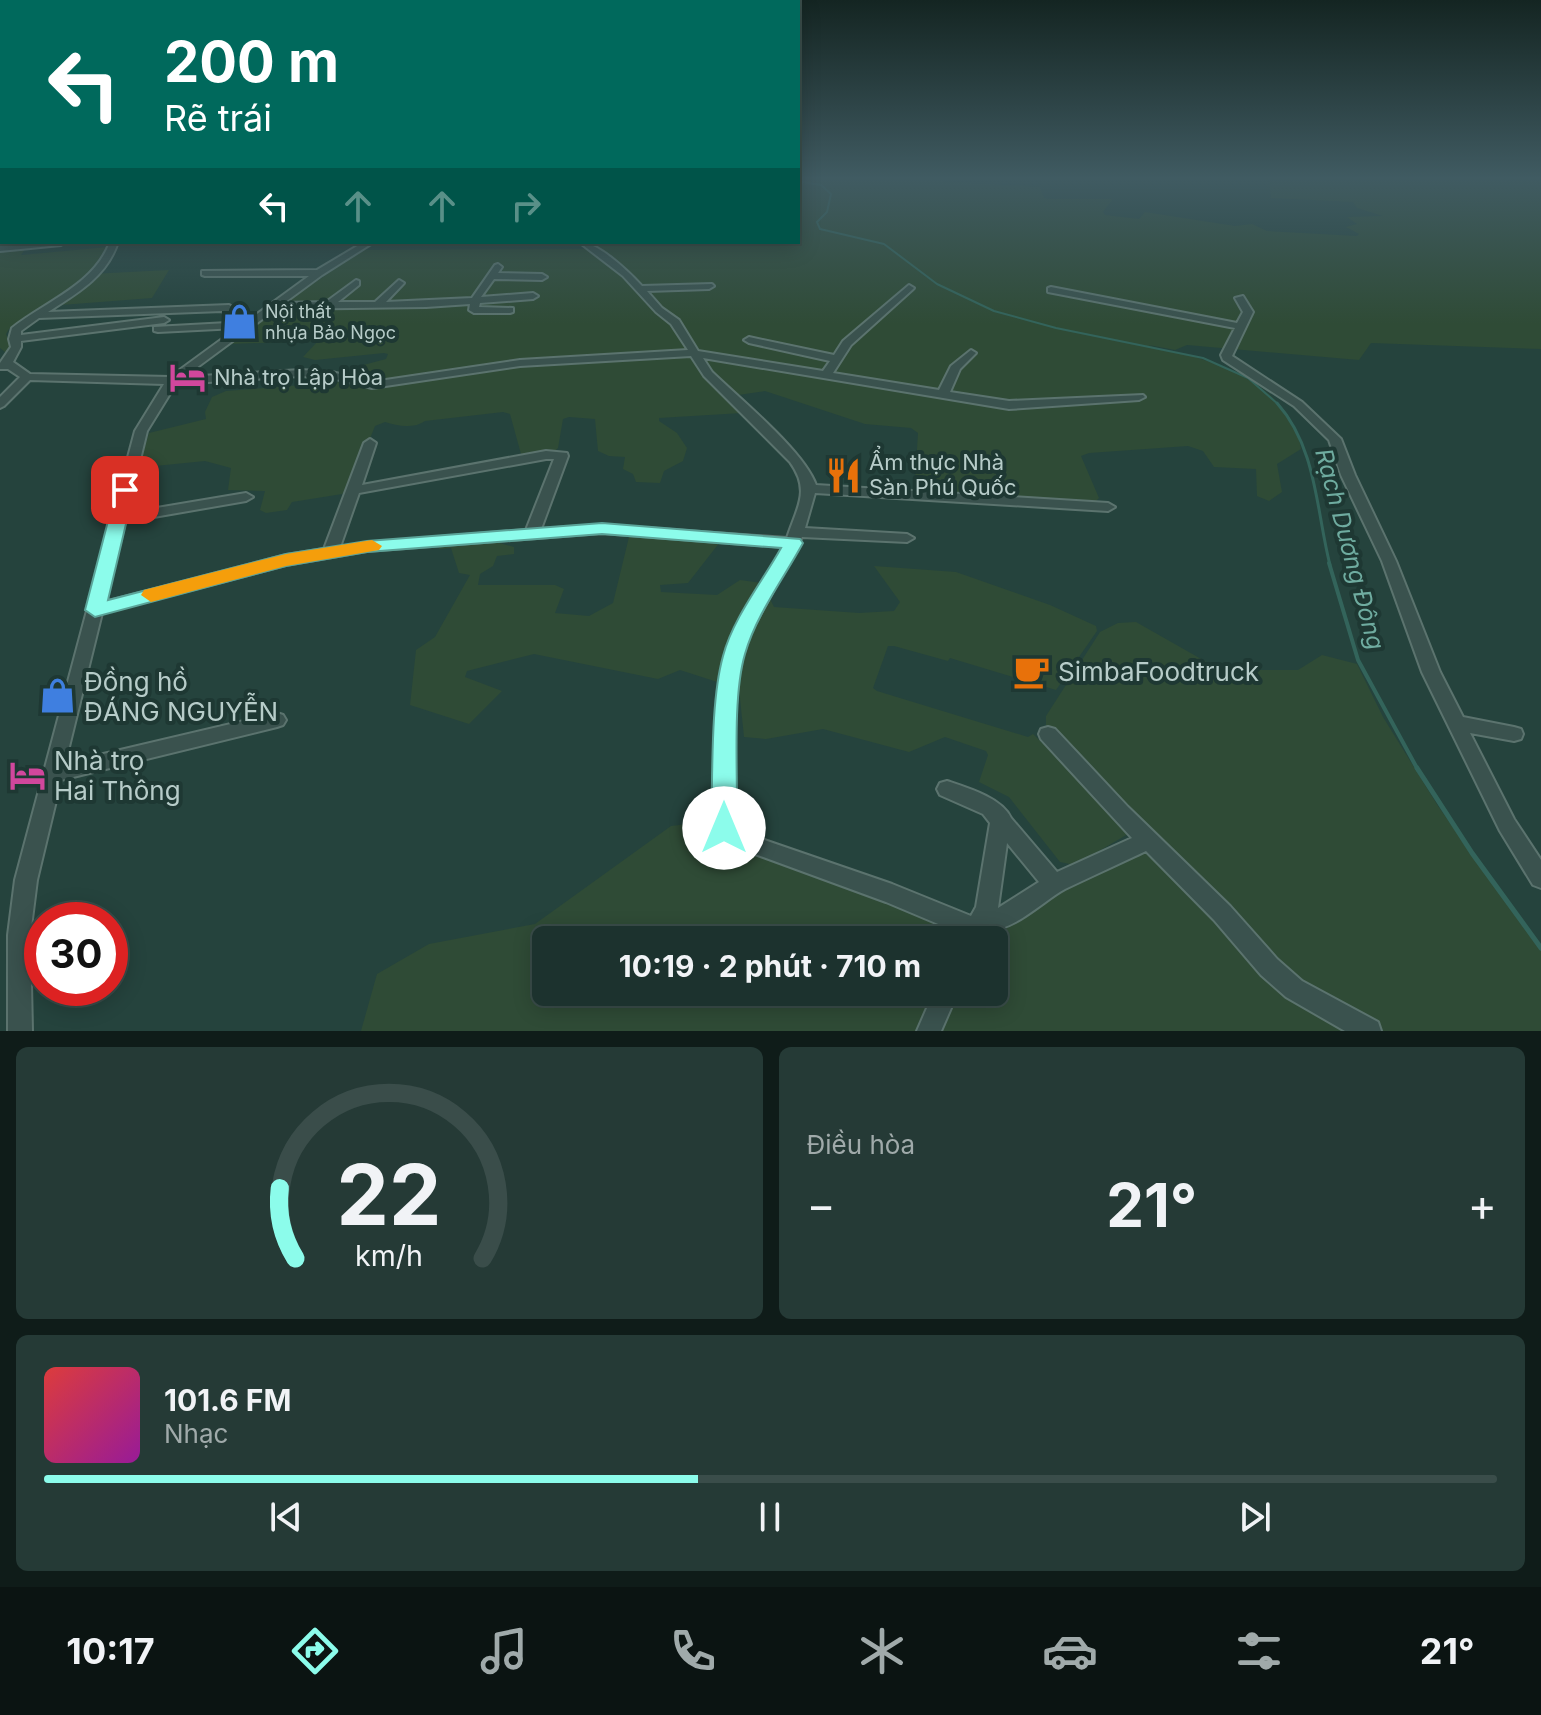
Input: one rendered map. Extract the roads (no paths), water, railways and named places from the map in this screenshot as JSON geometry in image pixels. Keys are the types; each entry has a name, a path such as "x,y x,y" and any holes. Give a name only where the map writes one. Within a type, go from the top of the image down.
{"street":[{"path":"0,248 41,244"},
{"path":"113,244 110,255 94,273 16,330 16,347 5,366 27,377 172,381 301,373 332,375 359,384 386,384 496,366 694,353 1016,405 1139,397"},
{"path":"20,1031 19,935 26,880 141,431 172,381 255,314 367,244"},
{"path":"586,244 626,274 675,322 708,374 795,459 805,473 810,489 796,538 739,639 733,657 729,686 724,828 740,840 892,894 970,926"},
{"path":"510,310 476,312 474,301 495,272 542,277"},
{"path":"205,273 318,274"},
{"path":"327,306 356,283"},
{"path":"377,305 399,283"},
{"path":"639,289 709,286"},
{"path":"827,374 847,343 909,288"},
{"path":"1051,290 1239,326"},
{"path":"14,339 327,306 533,296"},
{"path":"1240,298 1248,309 1227,358 1298,404 1335,439 1348,475 1389,561 1431,672 1507,825 1541,878"},
{"path":"51,307 170,304"},
{"path":"37,315 210,307 207,313 255,314"},
{"path":"749,340 837,359"},
{"path":"943,394 955,368 971,353"},
{"path":"0,404 27,377"},
{"path":"331,551 370,443"},
{"path":"354,490 546,455 562,456 532,533"},
{"path":"810,489 1108,507"},
{"path":"117,519 246,497"},
{"path":"95,610 331,551 532,533 615,529 796,538 907,538"},
{"path":"53,774 277,720"},
{"path":"1455,723 1514,734"},
{"path":"1048,734 1222,913 1269,967 1294,989 1369,1031"},
{"path":"947,789 979,801 1001,818 1054,884"},
{"path":"978,926 987,908 1001,818"},
{"path":"983,926 1007,915 1054,884 1148,840"},
{"path":"929,1031 940,1006"}],"waterway":[{"name":"Rạch Dương Đông","path":"819,227 884,244 937,284 994,311 1056,328 1203,358 1248,378 1278,404"},
{"name":"Rạch Dương Đông","path":"1278,404 1290,421 1308,460 1330,565"},
{"name":"Rạch Dương Đông","path":"1329,563 1358,660 1418,770"},
{"name":"Rạch Dương Đông","path":"1417,768 1472,853 1541,948"}],"place":[{"name":"Nội thất nhựa Bảo Ngọc","path":"239,321"},
{"name":"Nhà trọ Lập Hòa","path":"188,377"},
{"name":"Ẩm thực Nhà Sàn Phú Quốc","path":"843,475"},
{"name":"SimbaFoodtruck","path":"1032,671"},
{"name":"Đồng hồ ĐÁNG NGUYỄN","path":"58,696"},
{"name":"Nhà trọ Hai Thông","path":"28,775"}]}
